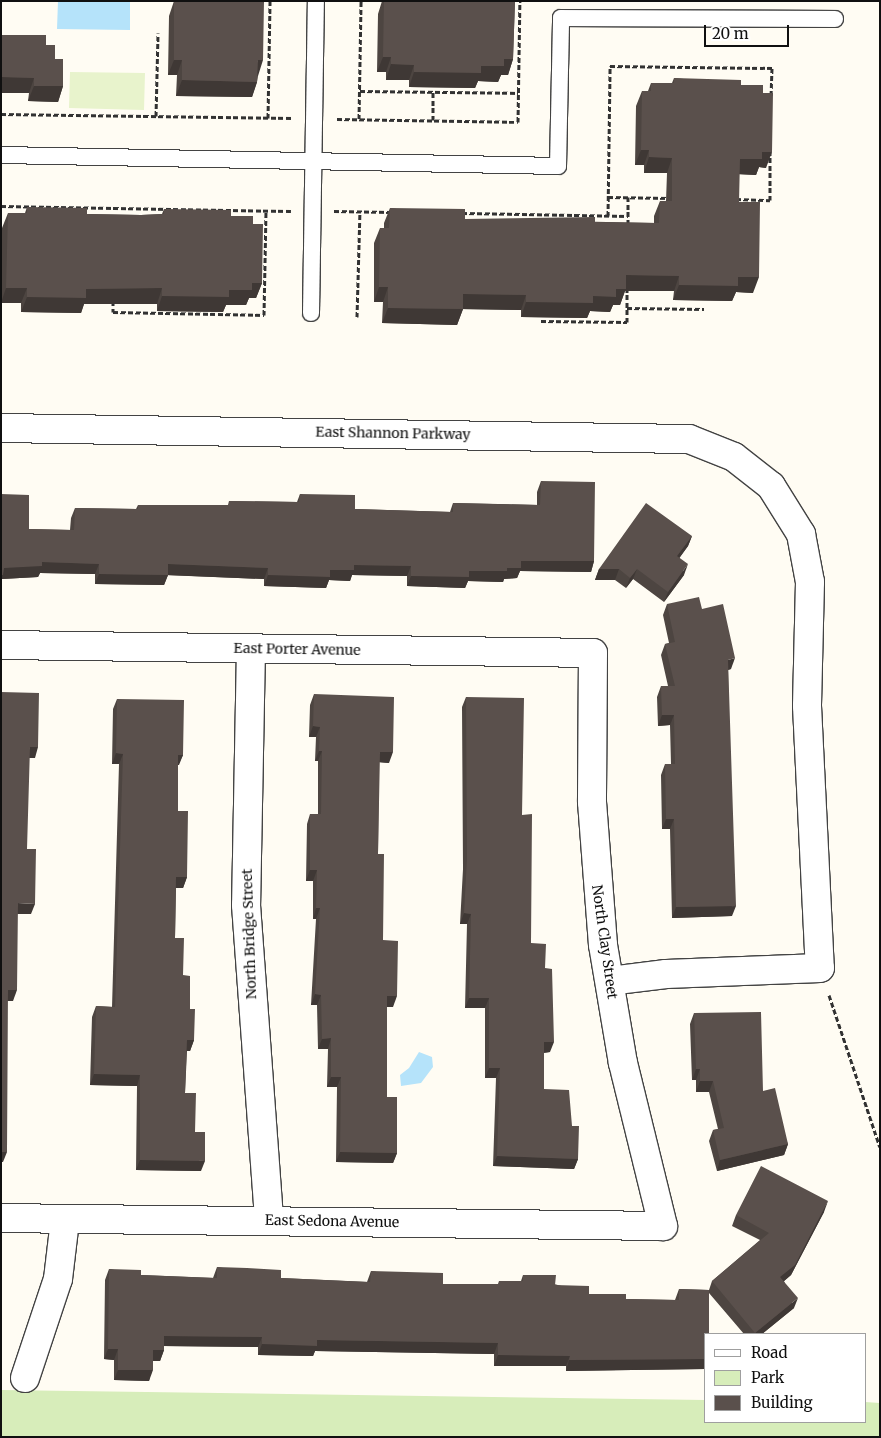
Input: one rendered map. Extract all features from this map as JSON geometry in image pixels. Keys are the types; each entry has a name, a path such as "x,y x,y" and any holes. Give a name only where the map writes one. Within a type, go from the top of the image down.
{"street":[{"name":"East Shannon Parkway","path":"1,428 689,439 734,457 771,486 801,534 810,582 807,706 820,968"},
{"name":"East Porter Avenue","path":"1,645 593,653"},
{"name":"North Bridge Street","path":"250,648 246,905 269,1220"},
{"name":"North Clay Street","path":"593,653 592,802 598,892 623,1063 663,1226"},
{"path":"610,981 666,974 820,968"},
{"name":"East Sedona Avenue","path":"1,1218 663,1226"},
{"path":"25,1378 58,1279 65,1220"}],"lane":[{"path":"311,313 315,162 316,1"},
{"path":"1,155 558,166 561,18 835,19"}],"path":[{"path":"268,118 270,1"},
{"path":"359,119 361,1"},
{"path":"156,116 158,33"},
{"path":"608,216 610,66 772,68 771,106"},
{"path":"360,91 518,94"},
{"path":"433,120 434,92"},
{"path":"732,199 770,200 771,144"},
{"path":"608,197 675,198"},
{"path":"628,198 628,234"},
{"path":"115,208 115,218"},
{"path":"114,293 113,312 264,315 266,210"},
{"path":"357,317 360,212"},
{"path":"541,321 627,322 627,280"},
{"path":"627,308 704,309"},
{"path":"820,968 880,1147"}],"green space":[{"path":"70,72 145,73 144,110 69,108"},
{"path":"1,1390 704,1400 704,1423 866,1423 866,1402 880,1403 880,1437 1,1437"}],"water":[{"path":"58,1 130,1 130,30 57,29"},
{"path":"419,1052 432,1057 433,1067 421,1083 401,1086 400,1075 409,1068"}],"building":[{"path":"174,1 264,1 263,60 258,60 257,82 182,80 182,60 174,60"},
{"path":"384,1 515,1 513,59 504,59 504,66 481,66 481,73 414,72 414,65 391,64 391,57 383,57"},
{"path":"1,35 46,35 46,45 55,45 55,59 63,59 63,86 34,86 34,78 1,77"},
{"path":"674,78 741,80 741,85 763,85 763,93 773,93 772,152 762,152 762,159 740,159 739,202 760,202 759,277 738,277 738,286 679,285 679,276 626,275 626,289 616,289 616,297 593,296 593,303 526,302 526,295 463,294 463,309 388,308 388,287 379,287 380,228 389,228 390,208 465,209 465,219 595,217 595,222 659,223 660,201 672,201 672,158 649,157 649,150 641,150 642,91 651,91 651,83 674,83"},
{"path":"27,207 87,208 87,214 141,215 164,214 164,209 231,210 231,216 253,216 253,224 263,224 262,283 252,283 252,290 229,290 229,297 162,296 162,288 86,289 86,298 27,297 27,288 6,288 8,213 27,213"},
{"path":"541,481 595,482 594,561 521,561 521,568 507,568 507,571 469,571 469,577 411,576 411,566 354,565 354,570 330,570 330,577 268,575 268,568 168,564 168,575 99,574 99,564 42,562 42,566 4,568 3,575 1,575 1,494 29,495 29,529 74,530 75,508 138,509 138,505 229,505 229,501 299,502 300,494 355,495 355,509 453,512 453,503 540,505"},
{"path":"646,503 692,536 677,556 688,564 668,592 637,569 630,578 619,569 599,569"},
{"path":"699,597 702,609 723,604 735,658 728,660 736,906 676,907 674,819 666,819 665,764 675,764 674,715 662,715 661,686 675,686 665,644 675,642 667,604"},
{"path":"1,692 39,693 38,747 30,747 27,849 36,849 35,904 18,903 17,990 8,990 7,1152 1,1152"},
{"path":"314,694 394,697 393,752 380,752 378,854 384,854 383,940 398,941 397,996 387,996 387,1097 397,1097 397,1153 340,1152 341,1077 331,1077 331,1038 322,1039 321,995 315,994 320,908 316,908 317,870 310,870 310,814 321,814 322,751 319,751 320,727 313,726"},
{"path":"466,697 524,698 522,815 532,814 531,943 546,944 545,968 552,969 554,1042 544,1042 544,1089 569,1090 572,1126 579,1126 578,1159 497,1156 500,1068 489,1068 489,998 469,998 471,914 464,913 467,859"},
{"path":"117,699 184,700 183,755 178,755 178,811 188,811 187,877 176,877 175,938 184,938 183,975 190,976 190,1009 195,1009 194,1040 187,1040 185,1093 196,1093 195,1132 205,1132 205,1161 140,1160 140,1075 94,1074 96,1006 115,1007 123,754 116,753"},
{"path":"761,1012 763,1091 775,1088 788,1144 720,1160 713,1130 724,1128 713,1081 700,1081 700,1069 696,1069 694,1013"},
{"path":"761,1166 828,1201 795,1265 780,1277 798,1298 755,1333 712,1281 769,1233 736,1215"},
{"path":"217,1267 281,1270 281,1278 370,1282 371,1271 443,1273 443,1284 499,1284 499,1281 523,1281 523,1275 556,1275 555,1285 589,1286 589,1294 626,1294 626,1299 679,1300 679,1289 709,1290 709,1333 704,1333 704,1359 569,1360 570,1356 498,1355 498,1343 317,1340 317,1346 262,1344 262,1337 164,1336 164,1350 153,1350 153,1370 118,1370 118,1349 108,1349 109,1269 141,1270 141,1275 217,1278"}]}
